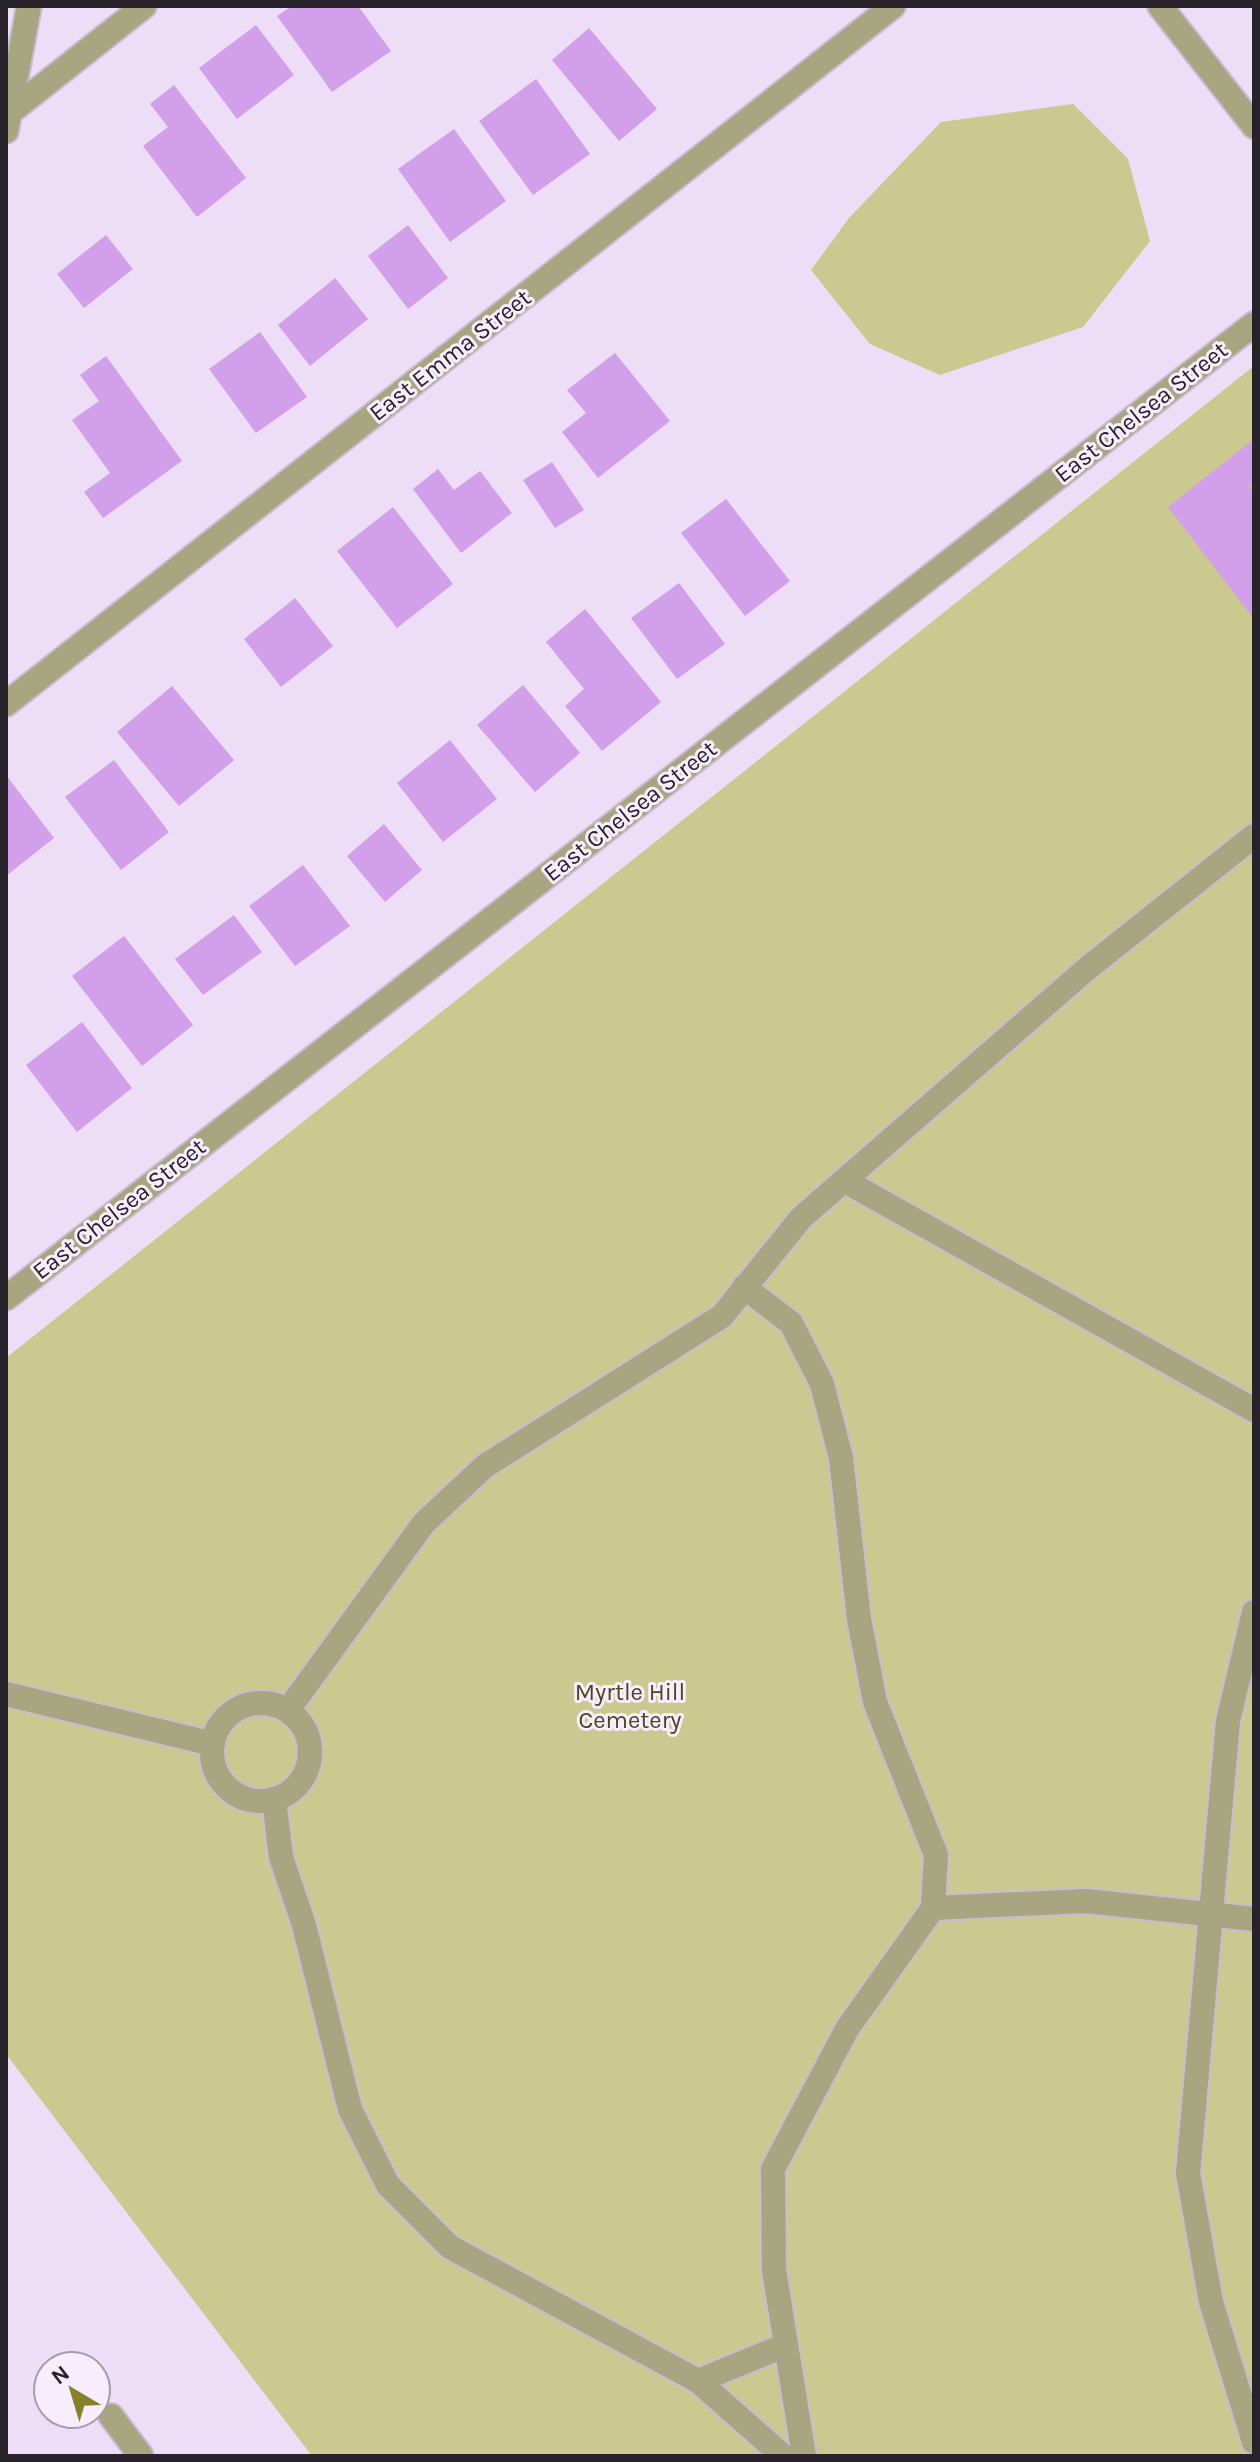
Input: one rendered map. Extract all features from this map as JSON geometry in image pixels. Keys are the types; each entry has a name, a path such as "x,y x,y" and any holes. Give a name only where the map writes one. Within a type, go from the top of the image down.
{"street":[{"path":"8,121 29,6"},
{"path":"8,121 144,6"},
{"name":"East Emma Street","path":"6,704 893,6"},
{"path":"1160,6 1254,126"},
{"name":"East Chelsea Street","path":"6,1298 1254,324"},
{"path":"288,1710 424,1523 485,1466 722,1316 801,1218 1089,967 1254,836"},
{"path":"845,1181 1254,1410"},
{"path":"744,1287 791,1323 822,1384 841,1458 859,1619 875,1702 936,1855 933,1908 847,2029 773,2169 774,2270 804,2456"},
{"path":"1254,1612 1228,1721 1188,2173 1211,2302 1254,2442"},
{"path":"6,1694 213,1744"},
{"path":"257,1703 288,1710 307,1735 308,1766 300,1781 274,1799 242,1797 229,1789 213,1760 213,1744 227,1716 241,1707 257,1703"},
{"path":"274,1799 281,1857 304,1925 350,2109 388,2185 450,2247 698,2381 783,2456"},
{"path":"933,1908 1086,1901 1254,1919"},
{"path":"698,2381 786,2345"},
{"path":"112,2417 141,2456"}],"green space":[{"path":"1073,104 1128,159 1150,241 1083,327 940,375 870,344 811,270 849,218 941,122"},
{"name":"Myrtle Hill Cemetery","path":"1254,366 1254,2456 312,2456 6,2054 6,1358"}],"building":[{"path":"292,6 358,6 391,51 332,92 277,16"},
{"path":"256,25 294,75 237,119 199,68"},
{"path":"589,28 657,109 619,141 552,60"},
{"path":"536,79 590,154 533,195 479,121"},
{"path":"174,85 246,178 197,217 143,146 168,127 150,104"},
{"path":"454,129 506,201 450,242 398,169"},
{"path":"408,225 448,278 408,309 368,256"},
{"path":"106,235 133,269 84,308 57,274"},
{"path":"335,278 368,319 310,366 278,325"},
{"path":"260,332 307,397 256,433 209,369"},
{"path":"615,353 670,421 598,478 562,432 586,413 567,390"},
{"path":"106,356 182,461 103,518 84,492 110,473 72,420 99,401 80,375"},
{"path":"1254,439 1254,483 1249,487 1254,494 1254,619 1168,507"},
{"path":"552,462 584,510 555,528 523,480"},
{"path":"438,469 454,490 480,471 512,513 461,553 413,489"},
{"path":"726,499 790,581 745,616 681,533"},
{"path":"393,507 453,584 397,628 337,551"},
{"path":"679,583 725,644 677,679 631,618"},
{"path":"295,598 333,646 281,687 244,639"},
{"path":"585,609 661,702 602,751 565,706 584,689 546,642"},
{"path":"523,685 580,753 535,792 477,725"},
{"path":"172,686 234,760 179,806 117,732"},
{"path":"450,740 497,799 443,842 397,783"},
{"path":"114,760 169,832 121,870 65,797"},
{"path":"6,775 54,838 6,876"},
{"path":"384,824 422,870 385,902 347,856"},
{"path":"303,865 350,926 295,966 249,906"},
{"path":"234,915 262,952 203,995 175,959"},
{"path":"124,936 193,1025 142,1066 72,976"},
{"path":"82,1022 132,1088 77,1132 26,1065"}]}
